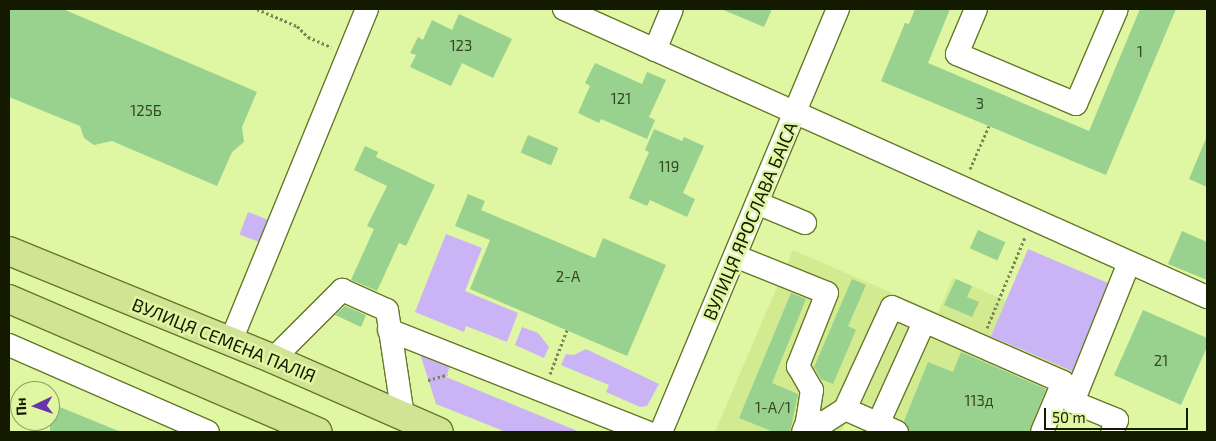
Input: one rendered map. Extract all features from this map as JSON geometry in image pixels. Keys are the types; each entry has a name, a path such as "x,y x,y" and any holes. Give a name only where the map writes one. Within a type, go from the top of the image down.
{"main road":[{"name":"ВУЛИЦЯ СЕМЕНА ПАЛІЯ","path":"9,251 273,359 438,432"},
{"path":"9,299 318,432"}],"street":[{"path":"230,343 367,9"},
{"path":"564,9 794,114 1207,297"},
{"path":"655,50 672,9"},
{"name":"ВУЛИЦЯ ЯРОСЛАВА БАІСА","path":"662,432 838,9"},
{"path":"976,9 957,54 1076,104 1117,9"},
{"path":"757,203 805,223"},
{"path":"735,256 827,293 798,366 812,390 816,427 846,409 892,307 1063,382 1042,432"},
{"path":"1112,432 1117,420 1073,402 1129,263"},
{"path":"273,359 342,290 387,310 403,416"},
{"path":"846,409 888,428 924,322"},
{"path":"389,330 646,432"},
{"path":"9,345 178,426 208,432"}],"path":[{"path":"257,9 297,26 308,37 348,56"},
{"path":"961,188 989,126"},
{"path":"980,346 1032,220"},
{"path":"543,390 567,330"}],"shaded area":[{"path":"248,212 269,220 260,242 239,234"},
{"path":"446,234 482,248 465,291 518,313 507,342 466,326 464,332 415,312"},
{"path":"1028,249 1119,288 1082,375 991,336"},
{"path":"793,250 938,313 953,278 1007,301 993,338 1078,373 1054,432 871,432 846,422 841,432 715,432"},
{"path":"522,327 538,333 549,347 544,358 515,345"},
{"path":"416,341 455,353 446,377 580,432 506,432 436,404"},
{"path":"586,349 659,384 647,406 640,407 606,392 609,385 561,365 566,354 574,355"}],"building":[{"path":"9,9 63,9 257,92 242,127 244,142 232,152 217,186 112,141 94,145 84,138 80,126 9,97"},
{"path":"721,9 772,9 764,27"},
{"path":"915,9 950,9 928,63 1089,131 1140,9 1176,9 1106,175 881,81 905,23 909,24"},
{"path":"459,14 512,39 493,78 462,63 451,86 410,67 416,55 410,53 418,37 423,40 432,20 452,30"},
{"path":"595,63 642,84 647,72 666,80 649,117 655,120 647,139 601,119 599,123 578,113 590,86 585,83"},
{"path":"654,129 682,141 684,137 704,146 683,193 695,199 687,217 650,200 647,206 629,198 649,152 645,150"},
{"path":"528,135 558,148 551,165 521,152"},
{"path":"1207,136 1207,187 1189,179"},
{"path":"365,146 378,152 376,157 435,185 406,246 399,243 377,291 351,280 374,229 367,226 387,186 354,170"},
{"path":"468,194 485,201 481,210 595,258 603,238 666,265 627,356 470,289 490,240 455,226"},
{"path":"978,230 1005,242 997,260 970,248"},
{"path":"1182,231 1207,242 1207,280 1168,264"},
{"path":"852,279 866,285 848,326 856,330 833,384 821,379 814,367"},
{"path":"956,279 972,286 967,297 979,302 972,317 944,305"},
{"path":"791,293 806,299 772,383 798,394 790,432 774,432 739,418"},
{"path":"345,306 366,315 361,327 335,315"},
{"path":"1143,310 1207,338 1207,347 1181,405 1114,375"},
{"path":"961,352 1046,389 1029,432 910,432 904,421 928,362 953,372"},
{"path":"60,407 121,432 50,432 60,431"}]}
